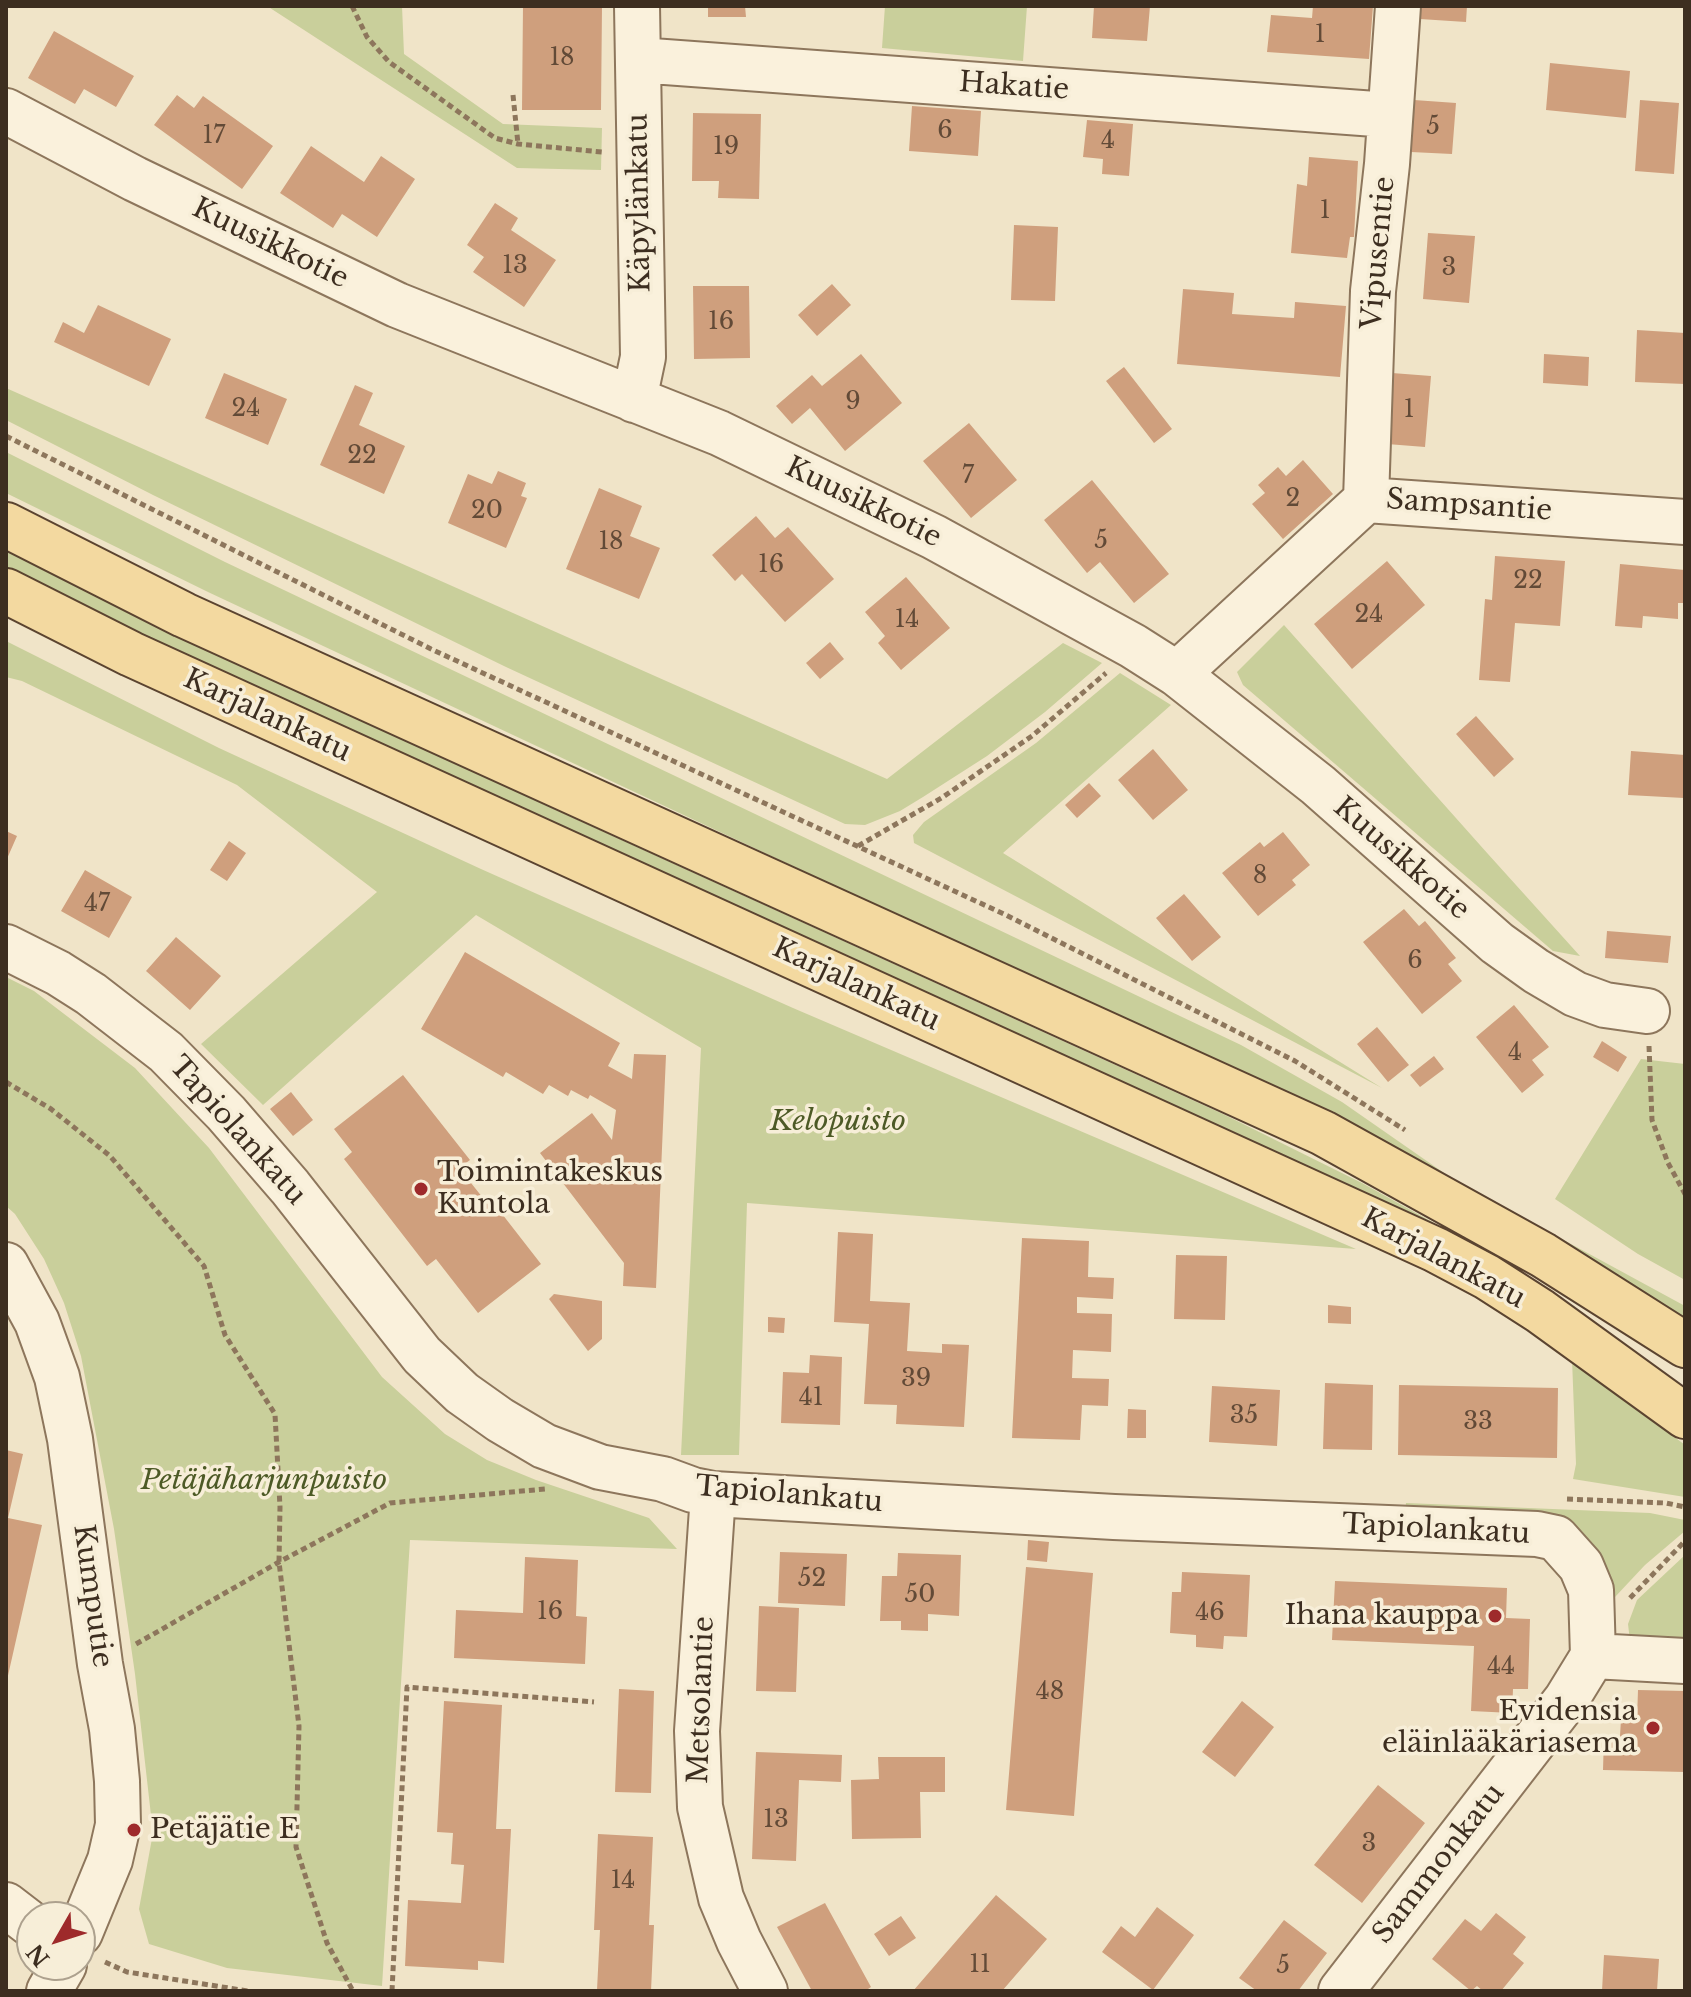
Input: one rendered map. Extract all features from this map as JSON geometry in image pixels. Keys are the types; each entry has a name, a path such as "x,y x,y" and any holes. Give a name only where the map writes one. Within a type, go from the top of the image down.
{"main road":[{"name":"Karjalankatu","path":"6,525 184,615 1323,1133 1543,1255 1685,1345"},
{"name":"Karjalankatu","path":"6,591 131,654 1436,1250 1487,1277 1540,1311 1685,1416"}],"street":[{"name":"Käpylänkatu","path":"634,400 643,357 637,6"},
{"name":"Vipusentie","path":"1366,500 1373,291 1387,164 1398,6"},
{"name":"Hakatie","path":"638,60 1389,115"},
{"name":"Kuusikkotie","path":"6,111 135,179 397,305 719,433 934,537 1133,646 1177,674 1318,785 1497,943 1536,971 1575,994 1605,1005 1647,1011"},
{"name":"Sampsantie","path":"1177,674 1366,500 1685,522"},
{"name":"Tapiolankatu","path":"6,947 58,973 91,994 166,1052 290,1187 422,1355 462,1393 544,1446 600,1467 663,1479 713,1494 1114,1517 1537,1534 1556,1538 1581,1566 1591,1590 1593,1656"},
{"name":"Kumputie","path":"6,1265 37,1322 57,1377 70,1439 100,1664 112,1729 118,1825 96,1906"},
{"name":"Metsolantie","path":"713,1494 697,1731 700,1807 721,1898 765,1991"},
{"path":"1593,1656 1685,1661"},
{"name":"Sammonkatu","path":"1341,1991 1566,1700 1593,1656"}],"path":[{"path":"352,6 367,37 389,62 495,138 518,144 638,156"},
{"path":"513,95 518,144"},
{"path":"6,436 431,649 1006,915 1295,1061 1413,1135"},
{"path":"858,846 943,797 1032,736 1099,680 1133,646"},
{"path":"1647,1011 1652,1120 1668,1163 1685,1194"},
{"path":"6,1082 51,1109 110,1156 204,1266 225,1335 275,1414 280,1507 279,1562 299,1726 296,1847 327,1943 353,1991"},
{"path":"100,1664 390,1503 557,1488"},
{"path":"1593,1656 1629,1599 1685,1541"},
{"path":"392,1991 407,1687 594,1702"},
{"path":"96,1959 127,1972 248,1991"}],"green space":[{"path":"267,6 402,6 404,54 503,124 602,128 601,170 517,168"},
{"path":"885,6 1027,6 1023,61 882,48"},
{"path":"6,388 887,779 1063,643 1102,663 987,756 923,797 900,811 865,825 845,824 506,667 6,420"},
{"path":"6,452 225,562 1241,1045 1342,1102 1457,1182 1685,1306 1685,1320 1358,1130 1275,1087 848,892 208,592 6,493"},
{"path":"6,550 174,633 1223,1114 1362,1183 1454,1234 1453,1239 551,821 169,648 6,567"},
{"path":"1284,625 1580,956 1553,951 1243,685 1237,672"},
{"name":"Kelopuisto","path":"6,641 219,748 481,869 793,1008 1356,1249 747,1203 739,1455 681,1455 701,1048 476,915 263,1105 201,1044 377,892 237,785 22,681 6,677"},
{"path":"1120,673 1171,705 1003,853 1382,1088 914,843 913,835 924,822 1036,743"},
{"name":"Petäjäharjunpuisto","path":"6,977 34,991 135,1068 209,1148 382,1377 445,1434 487,1460 649,1518 677,1549 410,1540 382,1986 227,1968 149,1944 139,1909 153,1833 135,1674 114,1529 81,1356 64,1303 44,1259 15,1214 6,1206"},
{"path":"1641,1059 1685,1064 1685,1280 1638,1254 1555,1199"},
{"path":"1572,1359 1685,1445 1685,1497 1573,1479 1576,1464"},
{"path":"1406,1503 1650,1513 1685,1520 1685,1531 1645,1565 1615,1597 1602,1562 1405,1513"},
{"path":"1685,1555 1685,1641 1630,1641 1628,1624 1637,1600"}],"building":[{"path":"523,6 602,6 601,110 522,110"},
{"path":"708,6 745,6 746,17 708,17"},
{"path":"1094,6 1150,6 1147,41 1092,38"},
{"path":"1313,6 1373,6 1369,59 1267,52 1271,15 1312,18"},
{"path":"1421,6 1467,6 1466,22 1420,19"},
{"path":"54,31 134,76 116,107 84,89 75,104 28,78"},
{"path":"1550,63 1630,71 1626,118 1546,110"},
{"path":"177,95 194,108 203,96 273,146 242,189 154,125"},
{"path":"1414,100 1456,103 1452,154 1411,152"},
{"path":"1640,100 1679,103 1674,174 1635,171"},
{"path":"912,106 981,111 978,156 909,151"},
{"path":"693,113 761,114 759,199 718,198 719,181 692,181"},
{"path":"1087,120 1133,124 1129,176 1102,174 1103,159 1083,157"},
{"path":"311,146 364,182 381,156 415,179 377,237 342,214 333,228 280,193"},
{"path":"1309,157 1358,161 1354,237 1350,237 1347,258 1291,253 1297,184 1307,186"},
{"path":"495,203 518,218 511,230 556,260 524,307 473,272 484,257 467,245"},
{"path":"1014,225 1058,227 1055,301 1011,300"},
{"path":"1428,233 1475,236 1469,303 1423,299"},
{"path":"832,284 851,305 817,336 798,315"},
{"path":"693,286 749,286 750,358 694,359"},
{"path":"1183,289 1234,293 1232,314 1294,318 1295,302 1346,306 1340,377 1177,364"},
{"path":"98,305 171,339 149,386 54,342 63,322 84,333"},
{"path":"1637,330 1685,333 1685,384 1635,382"},
{"path":"861,354 902,403 845,451 810,408 792,424 776,406 812,375 822,386"},
{"path":"1544,354 1589,357 1588,386 1543,383"},
{"path":"1124,367 1172,429 1154,443 1106,381"},
{"path":"224,373 287,399 268,445 205,418"},
{"path":"1392,373 1431,376 1425,447 1387,444"},
{"path":"355,385 373,393 359,425 405,446 384,494 320,465"},
{"path":"969,423 1017,480 971,518 923,461"},
{"path":"1303,460 1333,494 1283,539 1252,504 1265,493 1258,485 1278,467 1286,476"},
{"path":"498,471 526,483 521,496 527,498 506,548 448,523 468,474 492,484"},
{"path":"1092,480 1169,574 1134,603 1100,562 1087,573 1044,520"},
{"path":"599,488 642,506 630,536 660,548 639,599 566,569"},
{"path":"756,516 775,538 788,527 834,579 785,622 742,574 735,581 712,555"},
{"path":"1495,556 1565,561 1560,626 1515,623 1510,682 1479,680 1485,599 1492,600"},
{"path":"1387,561 1425,605 1352,669 1314,624"},
{"path":"1620,564 1685,570 1685,603 1678,603 1678,619 1643,616 1642,628 1615,626"},
{"path":"906,577 950,628 901,670 878,643 885,636 865,612"},
{"path":"830,642 844,659 820,679 806,663"},
{"path":"1476,716 1514,759 1494,777 1456,734"},
{"path":"1153,749 1188,790 1153,820 1118,780"},
{"path":"1631,751 1685,755 1684,798 1628,795"},
{"path":"1089,783 1101,796 1077,818 1065,805"},
{"path":"6,831 17,836 6,861"},
{"path":"1283,832 1310,865 1292,880 1296,885 1258,916 1222,873 1260,842 1264,847"},
{"path":"229,841 246,853 227,881 210,870"},
{"path":"85,870 132,897 109,938 61,911"},
{"path":"1184,894 1221,937 1192,961 1156,918"},
{"path":"1404,909 1419,926 1425,921 1456,958 1448,964 1462,981 1422,1014 1363,942"},
{"path":"1607,931 1671,936 1668,963 1605,958"},
{"path":"176,937 221,976 190,1010 146,971"},
{"path":"465,952 620,1043 608,1066 632,1079 634,1054 666,1055 656,1288 623,1286 624,1263 540,1153 592,1113 612,1140 616,1110 590,1095 588,1099 571,1090 568,1096 549,1085 543,1094 506,1072 503,1077 421,1029"},
{"path":"1514,1005 1549,1047 1532,1060 1544,1075 1522,1093 1476,1037"},
{"path":"1377,1027 1409,1065 1388,1082 1357,1044"},
{"path":"1602,1041 1627,1057 1618,1072 1593,1057"},
{"path":"1434,1056 1444,1069 1420,1087 1410,1075"},
{"name":"Toimintakeskus Kuntola","path":"403,1075 470,1160 459,1168 495,1213 499,1210 541,1264 478,1313 436,1259 427,1266 344,1159 352,1152 334,1129"},
{"path":"291,1092 313,1120 293,1136 270,1109"},
{"path":"838,1232 873,1234 870,1301 910,1303 907,1351 942,1353 942,1344 969,1345 964,1427 896,1424 897,1405 864,1404 869,1324 834,1322"},
{"path":"1022,1238 1089,1241 1088,1277 1114,1278 1113,1299 1077,1297 1077,1313 1112,1314 1111,1352 1073,1350 1072,1378 1109,1379 1108,1406 1082,1405 1080,1440 1012,1438"},
{"path":"1176,1255 1227,1256 1225,1320 1174,1319"},
{"path":"554,1294 602,1301 602,1339 588,1351 549,1299"},
{"path":"1328,1305 1351,1307 1351,1324 1328,1323"},
{"path":"768,1317 785,1318 784,1333 768,1332"},
{"path":"810,1355 842,1357 840,1425 781,1423 783,1372 809,1373"},
{"path":"1325,1383 1373,1385 1372,1450 1323,1449"},
{"path":"1399,1385 1558,1388 1557,1458 1398,1455"},
{"path":"1212,1386 1280,1390 1277,1446 1209,1442"},
{"path":"1128,1409 1146,1410 1146,1438 1127,1438"},
{"path":"6,1450 23,1454 8,1518 42,1525 7,1680"},
{"path":"1028,1540 1049,1542 1047,1562 1027,1560"},
{"path":"780,1552 847,1554 845,1606 778,1603"},
{"path":"898,1553 961,1555 959,1616 928,1614 928,1631 901,1630 901,1621 880,1621 882,1576 897,1576"},
{"path":"525,1557 578,1560 576,1616 587,1617 585,1664 454,1658 456,1610 523,1613"},
{"path":"1026,1567 1093,1573 1074,1816 1006,1810"},
{"path":"1182,1572 1250,1575 1247,1637 1224,1636 1223,1649 1196,1647 1196,1635 1170,1633 1172,1592 1181,1592"},
{"path":"1335,1581 1507,1588 1506,1618 1530,1619 1528,1689 1513,1689 1512,1713 1471,1711 1474,1646 1332,1640"},
{"path":"759,1606 799,1608 796,1692 756,1691"},
{"path":"619,1689 654,1691 651,1793 615,1792"},
{"name":"Evidensia eläinlääkäriasema","path":"1638,1690 1685,1691 1685,1772 1603,1770 1604,1736 1620,1736 1621,1719 1637,1720"},
{"path":"444,1701 502,1705 496,1829 511,1829 504,1963 478,1961 478,1970 405,1966 408,1900 461,1903 464,1865 451,1864 453,1833 437,1832"},
{"path":"1242,1701 1274,1727 1235,1777 1202,1752"},
{"path":"756,1752 842,1755 841,1782 799,1780 796,1861 752,1859"},
{"path":"878,1757 945,1757 945,1792 920,1792 921,1838 852,1839 851,1780 879,1779"},
{"path":"1378,1785 1425,1823 1362,1903 1314,1865"},
{"path":"598,1834 653,1837 649,1925 654,1925 651,1991 597,1990 600,1930 594,1930"},
{"path":"996,1895 1047,1939 1002,1991 913,1991"},
{"path":"825,1903 871,1987 865,1991 812,1991 777,1927"},
{"path":"1157,1907 1194,1935 1153,1990 1102,1952 1121,1926 1135,1937"},
{"path":"1496,1913 1526,1937 1513,1954 1524,1963 1501,1991 1483,1991 1477,1986 1471,1991 1432,1959 1465,1919 1481,1931"},
{"path":"901,1916 916,1938 889,1956 874,1934"},
{"path":"1284,1920 1327,1953 1298,1991 1257,1991 1239,1978"},
{"path":"1604,1955 1659,1959 1657,1991 1602,1991"}],"place":[{"name":"Toimintakeskus Kuntola","path":"421,1189"},
{"name":"Ihana kauppa","path":"1495,1616"},
{"name":"Evidensia eläinlääkäriasema","path":"1653,1728"},
{"name":"Petäjätie E","path":"134,1830"}]}
